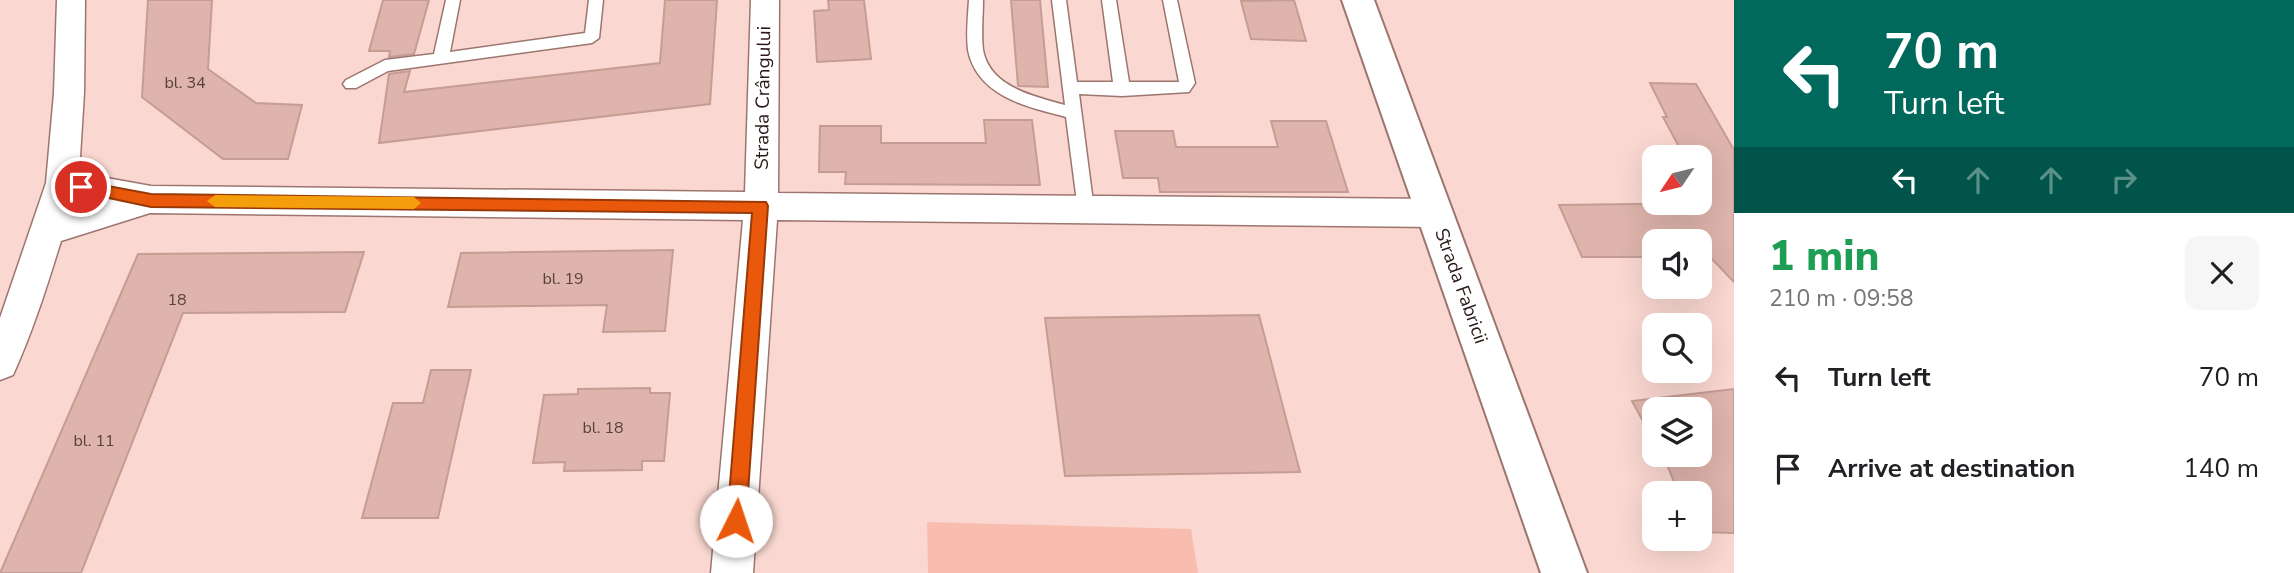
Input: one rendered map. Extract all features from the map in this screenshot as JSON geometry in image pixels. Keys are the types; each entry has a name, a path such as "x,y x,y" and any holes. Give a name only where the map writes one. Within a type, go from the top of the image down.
{"main road":[{"name":"Strada Fabricii","path":"1358,0 1564,573"}],"street":[{"path":"0,363 49,230 62,183 69,93 71,0"},
{"name":"Strada Crângului","path":"732,573 761,206 765,0"},
{"path":"62,183 151,200 1435,213"},
{"path":"49,230 151,200"}],"lane":[{"path":"441,58 453,0"},
{"path":"351,84 385,66 592,38 596,0"},
{"path":"976,0 976,52 984,74 1000,87 1018,95 1073,113"},
{"path":"1059,0 1086,210"},
{"path":"1109,0 1122,90"},
{"path":"1069,88 1184,88 1186,83 1170,0"}],"shaded area":[{"path":"927,522 1191,529 1198,573 928,573"}],"building":[{"path":"148,0 212,0 208,69 256,103 302,105 288,159 223,159 142,97"},
{"path":"383,0 429,0 414,54 389,57 390,51 369,51"},
{"path":"665,0 717,0 710,104 379,143 389,74 410,71 404,92 660,63"},
{"path":"828,0 864,0 871,59 817,62 814,11 829,10"},
{"path":"1011,0 1040,0 1048,87 1018,86"},
{"path":"1294,0 1306,41 1251,39 1241,1"},
{"path":"1650,83 1696,84 1734,150 1734,282 1712,259 1712,229 1642,229 1642,257 1582,257 1559,205 1642,204 1642,215 1712,215 1712,145 1678,145 1663,117 1667,117"},
{"path":"984,120 1032,120 1040,185 845,184 846,172 819,172 820,126 881,126 881,143 986,143"},
{"path":"1271,121 1326,121 1348,192 1160,192 1158,178 1123,178 1115,131 1173,131 1176,147 1278,147"},
{"path":"673,250 665,331 603,332 607,305 448,307 461,253"},
{"path":"364,252 345,312 183,313 81,573 0,573 138,254"},
{"path":"1259,315 1300,472 1065,476 1045,318"},
{"path":"431,370 471,370 438,518 362,518 393,403 423,403"},
{"path":"650,388 650,393 670,393 664,461 642,461 642,470 564,471 565,462 533,463 544,395 578,394 578,389"},
{"path":"1734,389 1734,533 1712,532 1712,481 1674,481 1668,467 1712,467 1712,397 1666,397"},
{"path":"1642,400 1642,419 1632,401"}],"slow traffic":[{"path":"215,201 414,203"}],"route":[{"path":"81,187 151,200 761,206 736,521"}]}
